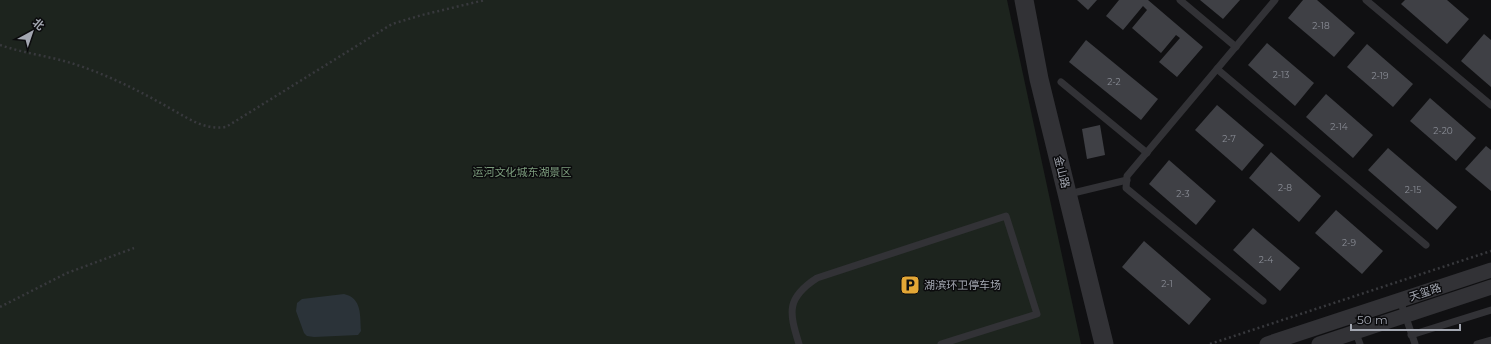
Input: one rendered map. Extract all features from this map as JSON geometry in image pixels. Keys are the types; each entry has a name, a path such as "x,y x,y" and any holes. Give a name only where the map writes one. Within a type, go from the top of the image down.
{"street":[{"name":"金山路","path":"1024,0 1039,79 1104,344"},
{"name":"天玺路","path":"1267,344 1491,270"},
{"name":"天玺路","path":"1319,344 1358,338 1404,315 1491,287"}],"lane":[{"path":"1180,0 1236,47"},
{"path":"1263,301 1126,188 1127,176 1275,0"},
{"path":"1366,0 1491,105"},
{"path":"1218,69 1426,245"},
{"path":"1061,82 1147,153"},
{"path":"1067,194 1127,180"},
{"path":"799,344 792,322 793,305 800,292 807,284 817,278 1006,216 1037,314 941,344"},
{"path":"1400,300 1414,344"},
{"path":"1412,335 1491,310"},
{"path":"1351,316 1358,338"},
{"path":"1479,344 1491,340"}],"path":[{"path":"0,45 17,51 71,63 121,82 142,92 186,118 202,125 215,128 226,127 392,24 422,15 485,0"},
{"path":"0,308 67,273 134,248"},
{"path":"1210,344 1491,251"}],"green space":[{"name":"运河文化城东湖景区","path":"0,0 1007,0 1081,344 0,344"}],"shaded area":[{"path":"344,294 354,299 359,308 361,331 358,335 307,336 304,333 296,311 297,303 302,299"}],"building":[{"path":"1077,0 1097,0 1088,10"},
{"path":"1119,0 1148,0 1203,47 1177,77 1159,62 1180,38 1176,35 1161,53 1132,28 1147,10 1143,6 1123,30 1106,16"},
{"path":"1200,0 1240,0 1223,19"},
{"path":"1303,0 1317,0 1355,33 1334,57 1288,18"},
{"path":"1405,0 1447,0 1469,19 1447,44 1401,4"},
{"path":"1484,34 1491,40 1491,87 1461,61"},
{"path":"1086,40 1158,99 1141,120 1069,62"},
{"path":"1267,43 1314,83 1295,106 1248,65"},
{"path":"1367,44 1413,84 1393,107 1347,67"},
{"path":"1326,94 1373,135 1353,158 1306,117"},
{"path":"1430,98 1476,138 1456,161 1410,121"},
{"path":"1217,105 1264,145 1242,171 1195,130"},
{"path":"1100,125 1105,155 1087,159 1082,129"},
{"path":"1486,146 1491,150 1491,191 1465,169"},
{"path":"1388,148 1457,207 1437,230 1368,170"},
{"path":"1271,152 1321,196 1299,222 1249,178"},
{"path":"1169,160 1216,201 1196,225 1149,184"},
{"path":"1336,210 1383,251 1362,274 1315,233"},
{"path":"1253,228 1300,268 1280,291 1233,250"},
{"path":"1144,241 1211,299 1189,325 1122,267"}],"place":[{"name":"湖滨环卫停车场","path":"910,285"}]}
